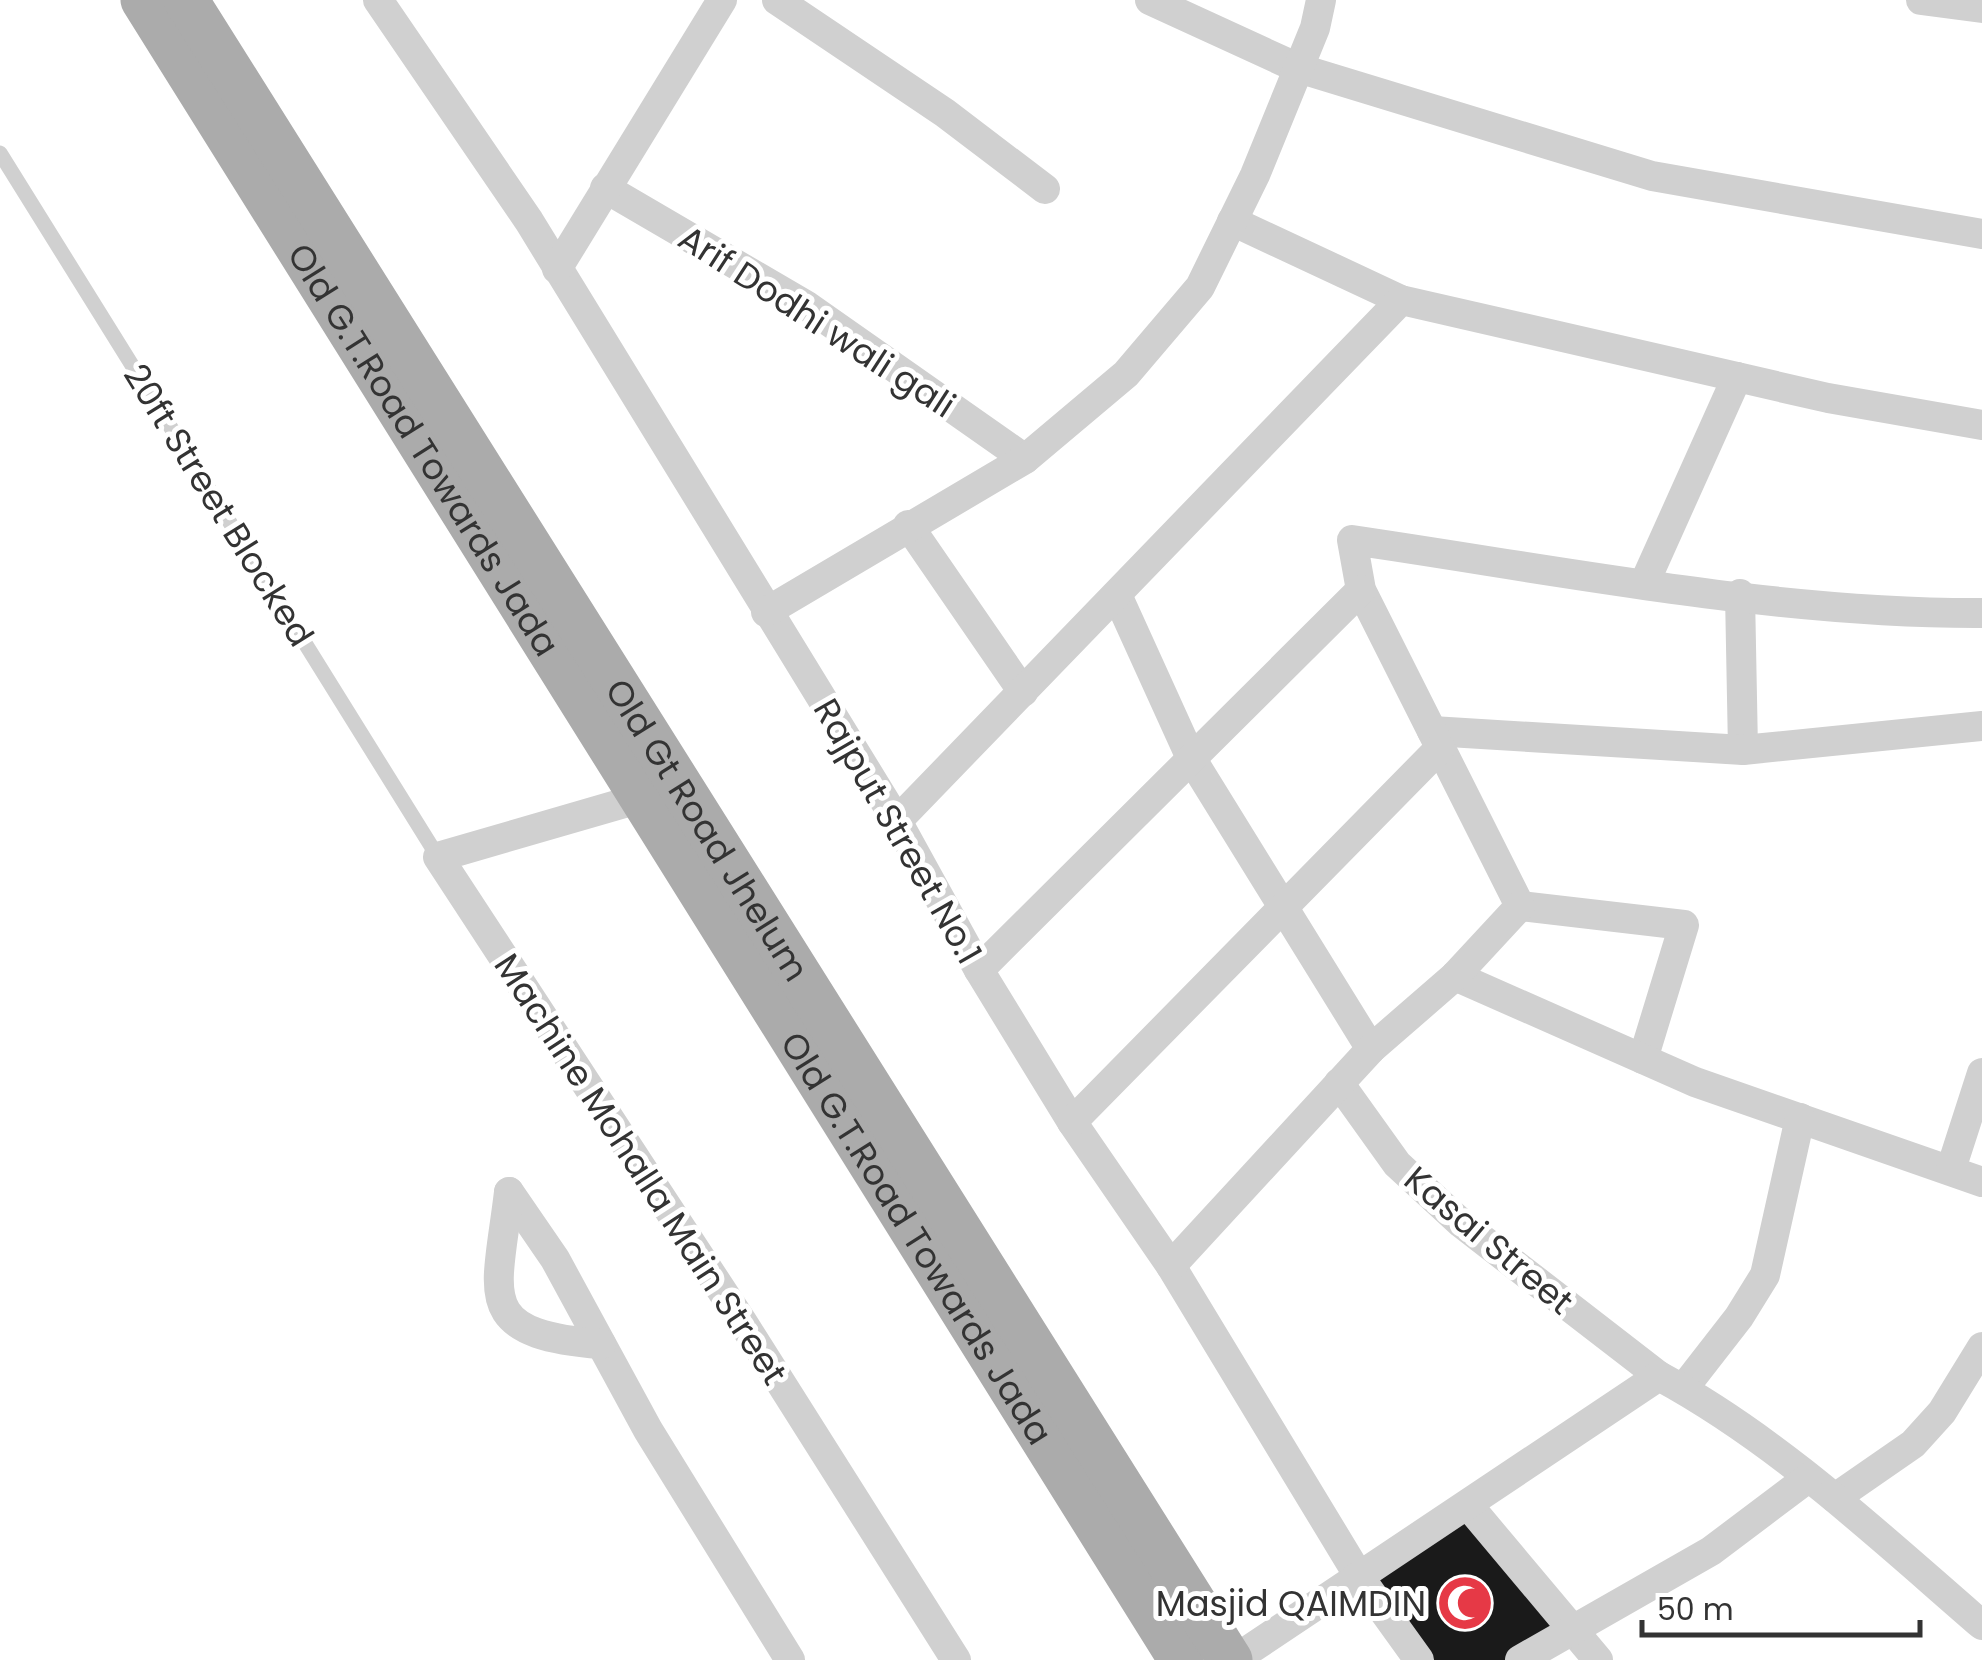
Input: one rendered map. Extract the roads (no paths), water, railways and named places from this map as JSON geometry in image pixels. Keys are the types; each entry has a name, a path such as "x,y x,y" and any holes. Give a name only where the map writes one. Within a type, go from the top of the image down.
{"main road":[{"name":"Old G.T.Road Towards Jada","path":"143,0 1181,1660"},
{"name":"Old Gt Road Jhelum","path":"186,0 1232,1660"}],"street":[{"name":"Rajput Street No.1","path":"378,0 530,221 897,821 979,970 1072,1122 1171,1266 1360,1578 1420,1660"},
{"path":"557,269 722,0"},
{"path":"777,0 945,112 1045,189"},
{"path":"1150,0 1298,68 1652,176 1982,234"},
{"path":"766,612 1025,459 1126,374 1200,287 1298,68 1321,0"},
{"path":"1921,0 1982,8"},
{"name":"Arif Dodhi wali gali","path":"605,188 807,306 1025,459"},
{"path":"1232,221 1402,300 1737,377 1982,426"},
{"path":"897,821 1402,300"},
{"path":"1644,584 1737,377"},
{"path":"908,525 1023,692"},
{"path":"1520,906 1361,590 1352,540 1644,584 1908,614 1982,613"},
{"path":"979,970 1361,590"},
{"path":"1740,594 1743,750"},
{"path":"1118,595 1191,758 1370,1049"},
{"path":"1436,740 1743,750 1982,726"},
{"path":"1072,1122 1285,909 1436,740"},
{"path":"438,858 624,804 640,794"},
{"name":"Machine Mohalla Main Street","path":"438,858 743,1323 956,1660"},
{"path":"1171,1266 1370,1049 1454,976 1520,906"},
{"path":"1520,906 1684,925 1643,1059"},
{"path":"1454,976 1643,1059 1982,1182"},
{"path":"1951,1169 1982,1072"},
{"name":"Kasai Street","path":"1339,1083 1410,1176 1461,1223 1671,1383 1706,1402 1835,1498 1982,1624"},
{"path":"1232,1660 1468,1505 1671,1383 1739,1317 1764,1275 1800,1118"},
{"path":"601,1344 554,1340 519,1325 502,1310 496,1291 509,1192 555,1259 648,1430 790,1660"},
{"path":"1835,1498 1912,1444 1973,1383 1982,1347"},
{"path":"1520,1660 1711,1551 1808,1478"},
{"path":"1468,1505 1598,1660"}],"lane":[{"name":"20ft Street Blocked","path":"0,152 438,858"}],"place":[{"name":"Masjid QAIMDIN","path":"1465,1603"}]}
